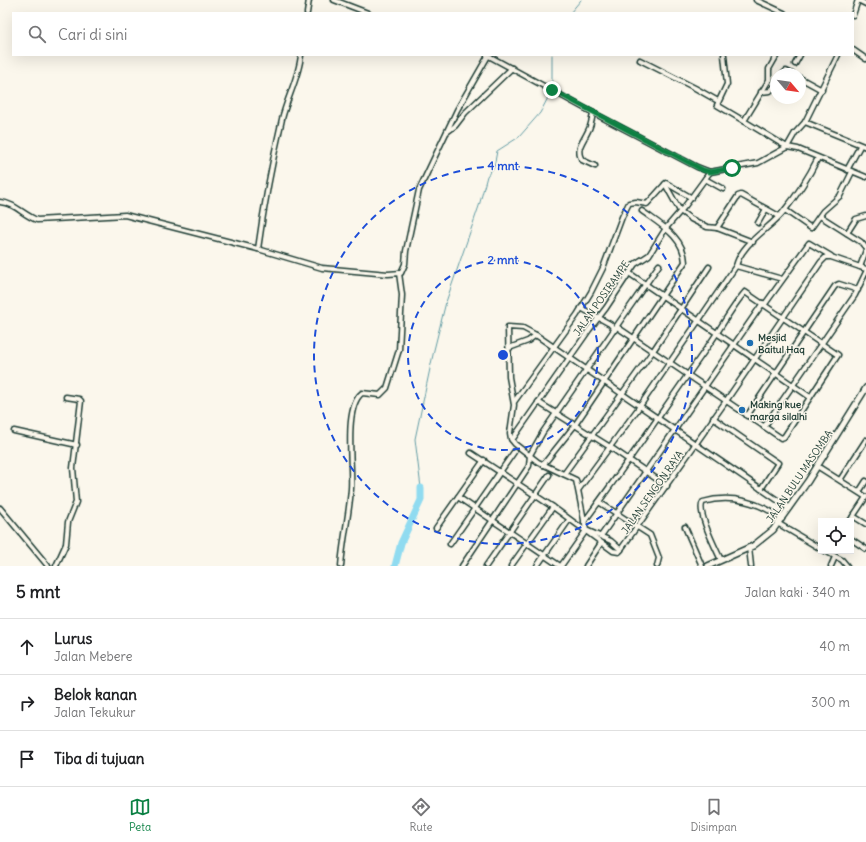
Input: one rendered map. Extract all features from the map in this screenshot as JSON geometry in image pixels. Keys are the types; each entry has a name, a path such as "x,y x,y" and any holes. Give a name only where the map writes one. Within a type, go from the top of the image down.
{"street":[{"path":"307,12 309,0"},
{"path":"334,0 365,12"},
{"path":"756,0 782,12"},
{"path":"854,12 858,0 866,4"},
{"path":"854,51 866,58"},
{"path":"258,249 263,205 282,120 298,70 301,56"},
{"path":"0,202 12,204 24,214 37,220 123,215 258,249 322,268 388,274 399,273 404,268 406,251 419,190 446,133 486,56"},
{"path":"489,56 593,113 710,172 758,163 787,147 795,133 805,122 838,56"},
{"path":"724,56 727,84 717,105 787,147 798,149 866,177"},
{"path":"744,121 770,78 769,70 776,56"},
{"path":"795,64 799,56"},
{"path":"640,60 718,101"},
{"path":"446,133 455,126 469,110 512,68"},
{"path":"806,81 822,90"},
{"path":"761,92 770,91"},
{"path":"593,113 589,130 580,145 580,154 582,160 595,166"},
{"path":"805,122 860,146 866,147"},
{"path":"847,170 860,146"},
{"path":"579,489 640,406 699,321 736,266 742,251 785,210 804,184 818,158"},
{"name":"JALAN POSIRAMPE","path":"512,440 569,358 599,318 628,273 637,261 643,260 649,255 666,228 692,198 710,172"},
{"path":"785,210 810,228 840,196 852,172"},
{"path":"705,178 723,189"},
{"path":"665,184 692,198"},
{"path":"665,184 680,211 691,219 707,227 717,228 753,242"},
{"path":"513,402 581,308 600,274 625,209 629,203 634,202 646,204 665,184"},
{"path":"717,228 740,195 746,196 779,216"},
{"path":"758,223 766,209"},
{"path":"543,465 575,425 685,262 680,243 666,228 642,211"},
{"path":"820,216 847,233 866,249 860,267"},
{"path":"847,233 856,219 866,216"},
{"path":"601,536 734,345 810,242 831,257 866,269"},
{"name":"JALAN SENGON RAYA","path":"622,550 821,262 826,257 831,257"},
{"path":"462,566 518,484 529,466 530,455 556,413 660,265"},
{"path":"736,266 782,279"},
{"path":"564,474 653,351 709,267"},
{"path":"764,428 792,385 823,344 858,290 866,272"},
{"path":"341,566 351,487 350,432 355,402 362,393 380,395 387,388 398,350 400,336 402,295 399,273"},
{"path":"628,273 810,397"},
{"path":"747,416 837,284 858,290"},
{"path":"581,308 653,351 687,376 781,438 784,437 838,357 838,354 764,303 745,292 717,333 687,376 658,418 584,522"},
{"path":"471,453 484,460 553,507 615,553 622,550 611,541 587,532 576,480 543,465 512,440 510,433 513,402 509,377 508,327 523,328 587,369 789,508"},
{"path":"509,348 528,341 536,335"},
{"name":"JALAN BULU MASOMBA","path":"708,566 749,547 768,535 780,521 817,466 866,388"},
{"path":"56,566 66,544 68,522 76,502 73,477 81,401 79,399 66,397"},
{"path":"538,402 610,447 667,486"},
{"path":"714,418 778,462 761,489"},
{"path":"14,431 77,446"},
{"path":"840,480 866,440"},
{"path":"450,544 514,452"},
{"path":"436,528 484,460"},
{"path":"817,466 866,497 853,516 866,524"},
{"path":"486,566 549,475"},
{"path":"858,492 866,481"},
{"path":"458,497 493,519 560,566 585,532"},
{"path":"721,560 705,523 701,507 703,502 717,499 746,501 762,506 780,521 818,547"},
{"path":"599,502 650,535 659,558 657,566"},
{"path":"511,566 553,507"},
{"path":"0,508 48,566"},
{"path":"537,566 569,520"},
{"path":"685,527 690,542 702,566"},
{"path":"854,541 866,549"},
{"path":"586,566 602,543"},
{"path":"749,547 751,566"},
{"path":"830,554 842,560 847,566"},
{"path":"831,566 836,557"}],"waterway":[{"path":"571,12 581,0"},
{"path":"552,56 552,89"},
{"path":"421,488 415,439 446,302 479,206 487,176 494,167 497,151 519,137 540,113 551,92"},
{"path":"395,566 401,543 421,500 421,488"}],"place":[{"name":"Mesjid Baitul Haq","path":"750,343"},
{"name":"Making kue marga silalhi","path":"742,410"}],"route":[{"path":"552,90 703,170 710,172 732,168"}]}
